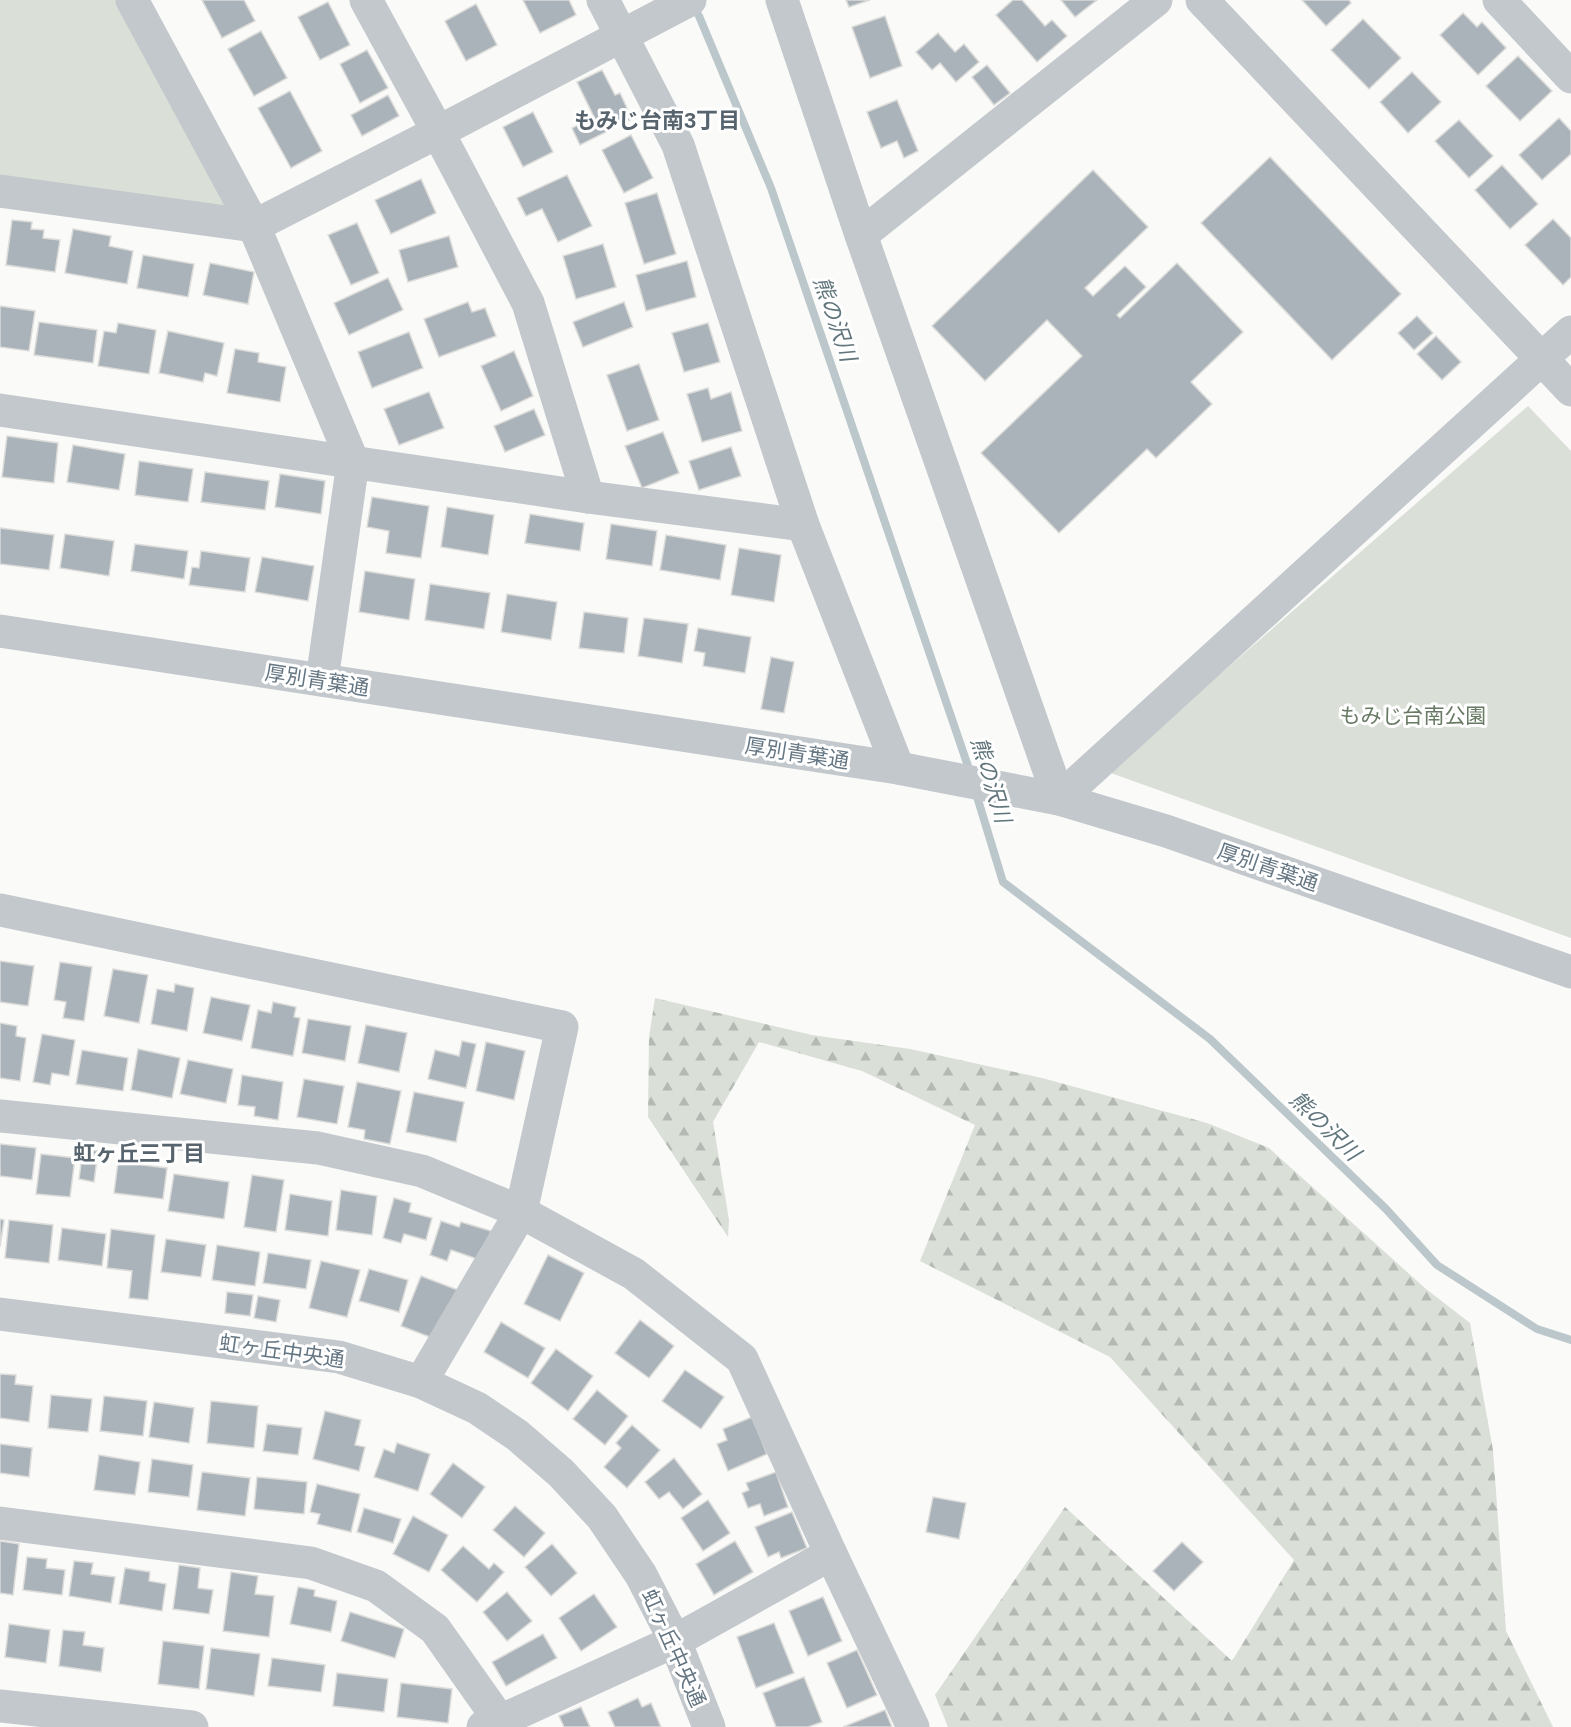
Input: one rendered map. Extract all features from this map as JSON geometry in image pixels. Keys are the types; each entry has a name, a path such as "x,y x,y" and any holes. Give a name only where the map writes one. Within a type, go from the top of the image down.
{"street":[{"path":"132,0 254,226 353,462 322,680"},
{"path":"366,0 528,303 588,497"},
{"path":"603,0 678,145 803,525 898,768"},
{"path":"0,191 254,226 690,0"},
{"path":"782,0 861,235 1059,799 1571,332"},
{"path":"861,235 1156,0"},
{"path":"1202,0 1571,390"},
{"path":"1499,0 1571,77"},
{"path":"0,410 588,497 803,525"},
{"name":"厚別青葉通","path":"0,631 898,768 1059,799 1166,831 1571,972"},
{"path":"0,910 562,1027 521,1212 421,1382"},
{"path":"0,1116 318,1148 422,1171 521,1212 634,1274 742,1359 913,1727"},
{"name":"虹ヶ丘中央通","path":"0,1314 339,1356 421,1382 477,1408 516,1435 561,1473 602,1517 641,1575 675,1641 709,1727"},
{"path":"0,1523 311,1563 376,1586 435,1629 495,1725 675,1641 831,1554"},
{"path":"0,1706 192,1727"}],"green space":[{"path":"0,0 132,0 254,226 0,191"},
{"name":"もみじ台南公園","path":"1528,406 1571,451 1571,938 1108,772"},
{"path":"655,998 812,1035 910,1049 1042,1078 1207,1123 1269,1148 1426,1289 1470,1323 1493,1450 1506,1631 1553,1727 948,1727 935,1695 1065,1507 1232,1661 1294,1560 1110,1357 920,1261 975,1125 862,1071 759,1042 713,1122 729,1220 728,1237 648,1117 649,1037"}],"building":[{"path":"202,0 244,0 255,21 222,38"},
{"path":"523,0 569,0 576,15 540,33"},
{"path":"846,0 870,0 849,7"},
{"path":"1013,0 1022,0 1045,26 1052,20 1067,36 1037,62 996,15"},
{"path":"1061,0 1097,0 1075,17"},
{"path":"1302,0 1349,0 1351,3 1326,26"},
{"path":"328,2 350,45 320,60 298,17"},
{"path":"476,4 497,45 466,61 445,21"},
{"path":"1463,13 1477,27 1482,22 1506,48 1478,75 1440,35"},
{"path":"885,16 902,66 870,78 852,27"},
{"path":"1363,19 1401,58 1369,89 1331,50"},
{"path":"261,31 287,78 254,96 228,49"},
{"path":"938,33 955,52 964,44 979,62 956,82 940,63 932,70 916,52"},
{"path":"367,50 388,88 360,103 340,64"},
{"path":"1518,56 1552,91 1520,121 1486,86"},
{"path":"987,65 1010,93 994,105 972,77"},
{"path":"602,70 615,95 620,93 632,119 580,145 572,128 594,117 577,82"},
{"path":"1412,72 1441,102 1408,133 1380,102"},
{"path":"290,91 322,151 291,168 258,108"},
{"path":"388,95 399,116 362,136 351,115"},
{"path":"897,100 918,151 904,158 897,141 881,148 867,112"},
{"path":"533,112 553,152 523,167 503,127"},
{"path":"1559,118 1571,131 1571,154 1542,180 1519,155"},
{"path":"1459,120 1493,156 1469,178 1435,141"},
{"path":"631,135 653,178 624,193 602,150"},
{"path":"1270,157 1401,294 1332,360 1201,223"},
{"path":"1502,165 1538,204 1510,229 1475,190"},
{"path":"1093,170 1148,227 1085,288 1093,296 1125,266 1146,287 1117,315 1120,318 1177,263 1243,332 1191,382 1212,404 1156,458 1147,449 1059,533 981,453 1082,356 1047,320 985,381 932,326"},
{"path":"567,175 592,226 558,242 542,209 526,216 517,198"},
{"path":"421,179 436,213 391,234 375,200"},
{"path":"657,193 676,254 644,264 625,203"},
{"path":"1553,219 1571,238 1571,277 1563,285 1525,245"},
{"path":"12,220 32,222 31,229 44,230 43,238 60,240 55,272 6,265"},
{"path":"357,223 379,273 351,285 328,235"},
{"path":"73,229 111,236 109,246 133,251 127,284 65,273"},
{"path":"449,236 458,267 408,282 399,250"},
{"path":"603,244 616,287 576,299 563,256"},
{"path":"143,255 194,264 188,297 137,288"},
{"path":"687,261 696,297 646,311 636,275"},
{"path":"210,263 254,272 248,304 203,295"},
{"path":"388,278 403,310 349,335 334,303"},
{"path":"468,302 472,312 485,308 496,336 439,357 424,319"},
{"path":"624,302 633,327 583,347 573,322"},
{"path":"0,306 35,311 29,351 0,347"},
{"path":"1417,316 1433,333 1414,350 1398,333"},
{"path":"39,322 97,330 93,363 34,355"},
{"path":"118,323 156,330 149,374 98,366 104,331 116,333"},
{"path":"708,323 720,362 684,372 672,333"},
{"path":"168,331 224,343 217,376 205,373 203,382 159,373"},
{"path":"409,332 423,368 372,388 358,352"},
{"path":"1436,336 1461,362 1442,380 1417,354"},
{"path":"235,349 259,353 258,362 286,367 280,402 227,393"},
{"path":"514,351 533,396 501,411 481,366"},
{"path":"639,364 659,420 627,431 607,375"},
{"path":"708,388 711,399 731,392 742,431 702,442 687,394"},
{"path":"429,392 444,428 399,445 384,409"},
{"path":"534,409 545,435 505,452 494,426"},
{"path":"663,432 679,473 642,488 625,446"},
{"path":"7,436 58,443 54,483 2,477"},
{"path":"73,445 125,454 119,490 67,482"},
{"path":"731,447 741,476 699,490 689,461"},
{"path":"139,461 193,469 188,502 135,495"},
{"path":"205,472 269,481 265,510 201,502"},
{"path":"280,474 325,481 321,514 275,507"},
{"path":"372,497 429,506 421,558 386,553 389,531 367,527"},
{"path":"447,507 494,515 488,555 441,547"},
{"path":"530,514 584,523 580,551 525,543"},
{"path":"611,524 657,531 652,566 606,559"},
{"path":"0,528 54,535 49,570 0,564"},
{"path":"65,534 114,541 109,576 60,568"},
{"path":"666,535 726,545 720,580 660,570"},
{"path":"135,544 188,551 184,579 131,571"},
{"path":"739,548 781,555 774,602 731,595"},
{"path":"201,551 250,558 245,592 189,585 192,567 199,568"},
{"path":"262,557 314,566 308,601 255,592"},
{"path":"365,571 415,579 409,620 359,612"},
{"path":"430,584 490,593 484,629 425,620"},
{"path":"507,594 557,602 551,640 501,632"},
{"path":"584,612 628,618 624,653 579,648"},
{"path":"644,618 688,624 682,663 638,656"},
{"path":"698,628 751,637 745,673 703,666 705,653 694,651"},
{"path":"771,657 794,662 784,713 761,709"},
{"path":"0,961 34,966 28,1006 0,1002"},
{"path":"60,962 92,967 84,1021 63,1018 66,1002 54,1000"},
{"path":"113,969 148,975 139,1023 104,1016"},
{"path":"175,984 194,988 187,1031 151,1024 157,989 174,992"},
{"path":"211,997 250,1005 242,1041 203,1033"},
{"path":"273,1002 296,1007 294,1017 300,1018 293,1056 251,1048 258,1010 271,1013"},
{"path":"308,1019 351,1026 345,1061 302,1053"},
{"path":"0,1023 17,1026 16,1036 26,1038 20,1081 0,1078"},
{"path":"366,1025 407,1033 399,1072 358,1063"},
{"path":"42,1034 75,1040 69,1076 52,1073 50,1085 33,1082"},
{"path":"462,1041 476,1044 466,1088 428,1079 435,1050 459,1056"},
{"path":"486,1042 525,1051 514,1100 476,1091"},
{"path":"138,1049 180,1058 172,1098 131,1090"},
{"path":"82,1050 128,1058 123,1091 76,1084"},
{"path":"188,1060 233,1069 226,1103 180,1094"},
{"path":"242,1075 283,1082 278,1120 254,1116 255,1107 238,1105"},
{"path":"304,1079 344,1086 337,1124 297,1117"},
{"path":"357,1082 401,1091 390,1144 364,1139 365,1130 348,1127"},
{"path":"414,1092 464,1102 456,1142 406,1132"},
{"path":"0,1144 36,1148 32,1180 0,1176"},
{"path":"83,1149 98,1151 94,1182 79,1179"},
{"path":"41,1154 75,1158 70,1197 36,1194"},
{"path":"118,1162 167,1168 163,1199 114,1193"},
{"path":"174,1174 229,1182 224,1219 168,1211"},
{"path":"252,1175 284,1180 276,1232 244,1227"},
{"path":"341,1190 377,1196 372,1235 336,1230"},
{"path":"290,1194 332,1201 328,1236 285,1230"},
{"path":"394,1198 411,1203 409,1212 432,1218 426,1240 404,1234 401,1243 383,1238"},
{"path":"0,1219 4,1220 0,1247"},
{"path":"9,1220 53,1225 49,1263 5,1258"},
{"path":"441,1221 459,1227 461,1222 491,1231 483,1261 451,1250 447,1261 430,1255"},
{"path":"62,1228 106,1234 102,1266 58,1260"},
{"path":"111,1229 155,1235 148,1300 129,1298 132,1271 107,1268"},
{"path":"166,1239 206,1245 201,1277 161,1272"},
{"path":"217,1245 260,1252 255,1286 212,1280"},
{"path":"268,1253 311,1260 306,1289 263,1283"},
{"path":"548,1255 584,1273 560,1321 524,1304"},
{"path":"321,1261 360,1270 347,1317 309,1308"},
{"path":"369,1269 408,1280 399,1312 359,1301"},
{"path":"421,1276 463,1292 443,1342 401,1326"},
{"path":"227,1292 253,1295 250,1316 225,1313"},
{"path":"258,1296 280,1300 276,1322 254,1318"},
{"path":"640,1320 674,1346 649,1378 615,1353"},
{"path":"501,1322 545,1348 528,1378 484,1352"},
{"path":"556,1349 593,1376 568,1411 531,1383"},
{"path":"685,1370 724,1397 701,1429 662,1401"},
{"path":"0,1374 16,1375 15,1384 33,1386 29,1422 0,1418"},
{"path":"597,1390 628,1416 605,1445 573,1419"},
{"path":"51,1395 92,1399 88,1432 48,1428"},
{"path":"104,1396 147,1401 143,1436 100,1431"},
{"path":"211,1401 258,1406 254,1448 207,1443"},
{"path":"154,1402 194,1408 189,1443 149,1437"},
{"path":"325,1411 361,1420 355,1445 365,1447 359,1471 313,1459"},
{"path":"752,1417 767,1454 728,1471 717,1444 727,1440 723,1429"},
{"path":"267,1424 302,1428 298,1455 263,1451"},
{"path":"632,1425 660,1450 627,1488 604,1467 621,1448 616,1443"},
{"path":"397,1443 430,1454 418,1491 374,1477 384,1449 394,1453"},
{"path":"0,1444 32,1448 29,1477 0,1473"},
{"path":"99,1455 140,1462 135,1495 94,1490"},
{"path":"674,1458 702,1494 683,1509 669,1492 659,1499 645,1482"},
{"path":"152,1459 193,1465 189,1497 148,1492"},
{"path":"453,1463 485,1487 462,1518 430,1494"},
{"path":"202,1472 250,1478 245,1516 197,1510"},
{"path":"776,1472 788,1507 764,1516 760,1504 748,1508 742,1493 749,1490 746,1483"},
{"path":"257,1477 307,1482 304,1514 254,1509"},
{"path":"317,1484 360,1494 351,1532 317,1524 320,1514 310,1512"},
{"path":"933,1497 966,1503 959,1539 926,1532"},
{"path":"708,1500 730,1533 703,1551 681,1518"},
{"path":"515,1506 545,1533 524,1557 493,1530"},
{"path":"364,1508 401,1519 393,1543 357,1532"},
{"path":"792,1512 807,1548 781,1558 779,1552 768,1557 755,1527"},
{"path":"413,1516 448,1535 429,1572 393,1554"},
{"path":"0,1541 19,1544 13,1595 0,1593"},
{"path":"735,1541 753,1572 714,1595 696,1564"},
{"path":"1182,1542 1203,1562 1174,1591 1153,1571"},
{"path":"552,1544 577,1573 551,1596 525,1567"},
{"path":"463,1546 489,1569 494,1563 504,1572 477,1602 441,1570"},
{"path":"27,1557 47,1559 46,1568 65,1570 62,1595 23,1590"},
{"path":"74,1561 93,1563 91,1574 115,1577 111,1603 69,1596"},
{"path":"179,1565 200,1568 198,1588 213,1590 209,1614 173,1609"},
{"path":"125,1568 150,1572 149,1581 166,1584 162,1611 119,1604"},
{"path":"231,1572 258,1576 255,1594 274,1596 269,1637 223,1631"},
{"path":"298,1587 315,1590 314,1596 337,1601 331,1632 290,1624"},
{"path":"507,1592 532,1621 507,1641 483,1612"},
{"path":"594,1594 617,1627 581,1651 559,1618"},
{"path":"823,1597 842,1641 808,1656 789,1611"},
{"path":"350,1612 404,1629 395,1658 341,1641"},
{"path":"774,1623 794,1673 756,1688 737,1637"},
{"path":"9,1624 50,1630 46,1663 5,1657"},
{"path":"63,1630 85,1632 83,1645 104,1648 101,1672 59,1666"},
{"path":"543,1634 557,1658 506,1686 492,1662"},
{"path":"163,1641 204,1646 199,1689 158,1684"},
{"path":"211,1648 260,1654 254,1696 206,1689"},
{"path":"857,1650 877,1695 847,1708 827,1663"},
{"path":"272,1658 325,1665 321,1692 268,1686"},
{"path":"337,1673 388,1679 384,1712 333,1706"},
{"path":"804,1677 822,1722 808,1727 776,1727 763,1693"},
{"path":"401,1683 452,1689 448,1723 397,1717"},
{"path":"638,1698 642,1707 651,1703 661,1727 615,1727 608,1712"},
{"path":"581,1707 590,1727 564,1727 559,1716"},
{"path":"885,1710 892,1727 843,1727"}],"waterway":[{"name":"熊の沢川","path":"693,6 771,188 971,775"},
{"name":"熊の沢川","path":"975,790 1003,882 1210,1039 1386,1209 1437,1265 1537,1329 1571,1340"}],"district":[{"name":"もみじ台南3丁目","path":"657,120"},
{"name":"虹ヶ丘三丁目","path":"139,1153"}]}
